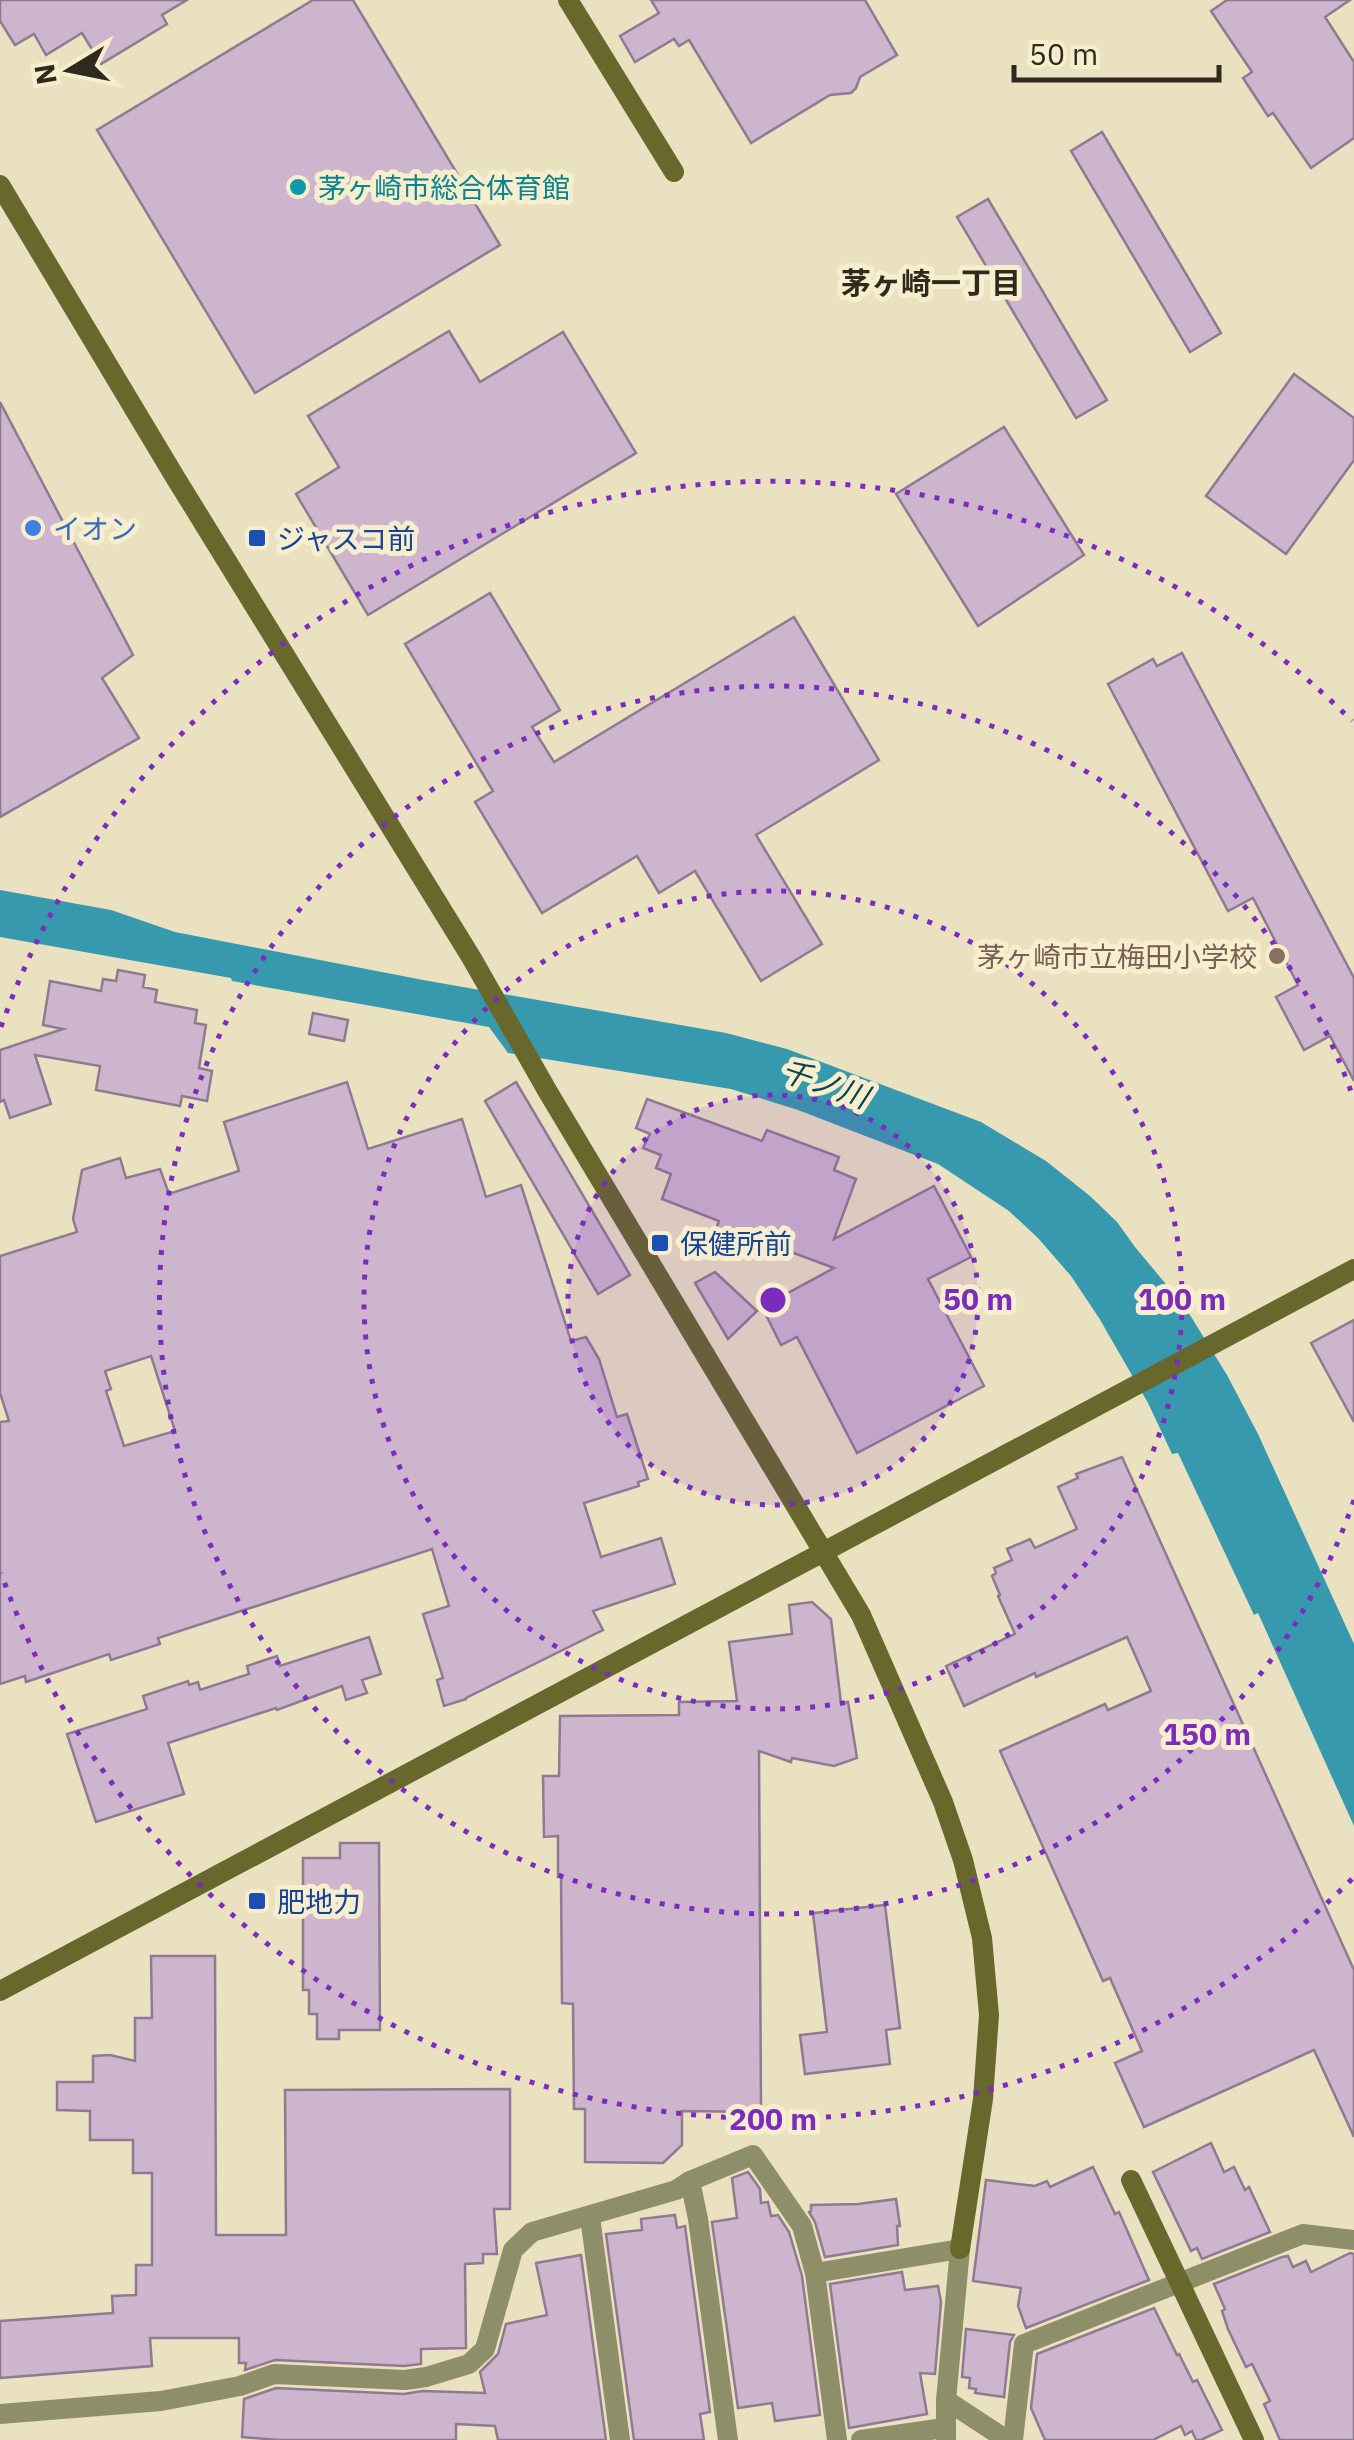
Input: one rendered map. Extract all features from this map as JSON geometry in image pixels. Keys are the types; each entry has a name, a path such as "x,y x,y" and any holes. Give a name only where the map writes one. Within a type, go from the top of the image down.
{"street":[{"path":"568,0 674,172"},
{"path":"0,185 471,957 861,1614 942,1802 963,1860 982,1938 989,2015 982,2099 960,2249 945,2434 861,2440"},
{"path":"0,1992 1354,1269"},
{"path":"0,2414 160,2401 240,2386 274,2374 405,2380 469,2364 485,2349 514,2250 532,2232 676,2190 753,2155 802,2226 815,2273 837,2440"},
{"path":"1131,2180 1254,2440"},
{"path":"690,2181 728,2440"},
{"path":"590,2217 620,2440"},
{"path":"946,2400 1010,2440 1024,2344 1303,2234 1354,2240"},
{"path":"815,2273 960,2249"}],"water":[{"name":"千ノ川","path":"0,890 111,910 175,932 726,1033 787,1049 981,1122 1046,1161 1117,1222 1185,1307 1258,1434 1354,1644 1354,1826 1258,1613 1254,1615 1178,1453 1172,1454 1148,1403 1071,1276 1009,1211 938,1164 798,1110 731,1089 508,1053 489,1027 0,937"}],"building":[{"path":"0,0 187,0 162,15 167,24 101,64 82,33 46,55 34,34 15,45 0,21"},
{"name":"茅ヶ崎市総合体育館","path":"313,0 353,0 500,245 255,393 97,130"},
{"path":"651,0 865,0 897,55 860,77 851,93 830,95 751,143 689,40 679,46 674,39 635,62 620,36 659,13"},
{"path":"1227,0 1350,0 1325,17 1354,62 1354,138 1311,168 1243,78 1252,72 1211,11"},
{"path":"1102,132 1221,333 1190,352 1071,151"},
{"path":"988,199 1107,400 1076,418 957,217"},
{"path":"449,331 480,382 563,332 636,453 368,615 296,494 339,467 308,416"},
{"path":"1294,374 1354,418 1354,460 1286,554 1206,496"},
{"name":"イオン","path":"0,402 133,655 102,678 139,738 0,817"},
{"path":"1004,427 1084,555 978,626 896,494"},
{"path":"490,593 560,710 532,727 554,762 794,617 879,760 756,835 822,944 761,981 695,871 659,893 637,856 542,913 475,802 493,791 405,644"},
{"path":"1182,653 1354,978 1354,1081 1330,1036 1304,1050 1276,997 1298,985 1253,898 1228,911 1108,684 1153,659 1157,666"},
{"path":"118,970 145,975 143,987 157,990 155,1002 197,1010 195,1023 206,1025 199,1068 212,1071 207,1101 182,1096 180,1106 96,1090 100,1066 35,1055 51,1104 10,1118 4,1100 0,1102 0,1050 63,1029 43,1025 50,981 101,991 103,979 116,981"},
{"path":"313,1013 348,1020 344,1041 309,1034"},
{"path":"347,1082 368,1149 462,1119 486,1197 521,1185 571,1341 586,1337 599,1359 617,1417 627,1414 648,1479 638,1482 639,1486 584,1503 601,1557 661,1538 675,1584 593,1611 603,1630 466,1699 444,1706 437,1680 443,1678 423,1614 449,1606 432,1549 158,1638 160,1644 111,1660 109,1654 26,1682 25,1676 0,1684 0,1422 9,1421 0,1393 0,1256 77,1232 73,1219 82,1170 120,1158 126,1178 160,1169 169,1194 239,1171 224,1122","holes":["151,1356 175,1431 124,1446 106,1391 111,1389 105,1371"]},
{"path":"516,1082 630,1275 598,1294 485,1101"},
{"path":"647,1099 762,1141 767,1130 839,1157 834,1170 856,1179 834,1239 934,1186 971,1257 928,1279 984,1386 857,1453 797,1337 781,1345 762,1307 834,1268 759,1240 753,1254 712,1239 719,1221 662,1199 671,1174 656,1168 661,1155 643,1148 650,1134 636,1128"},
{"path":"715,1272 757,1311 728,1339 695,1283"},
{"path":"1354,1320 1354,1422 1311,1343"},
{"path":"1122,1457 1354,1970 1354,2137 1314,2050 1144,2127 1115,2063 1142,2051 1110,1978 1103,1981 1000,1751 1105,1704 1108,1710 1151,1691 1127,1637 964,1706 946,1666 1015,1634 998,1596 992,1576 996,1573 994,1568 1012,1560 1007,1549 1030,1539 1035,1548 1077,1529 1058,1487 1078,1478 1076,1474"},
{"path":"812,1602 831,1619 841,1703 848,1702 857,1758 834,1766 792,1758 791,1762 759,1751 761,2112 682,2111 682,2145 663,2163 585,2162 585,2109 574,2109 573,2004 562,2003 558,1836 544,1837 543,1776 559,1776 560,1716 679,1715 679,1702 737,1701 729,1642 792,1634 789,1605"},
{"path":"369,1637 381,1674 362,1680 367,1693 346,1700 342,1686 168,1743 184,1794 96,1822 67,1734 147,1709 143,1696 188,1681 189,1685 198,1682 200,1690 249,1674 247,1666 277,1656 280,1666"},
{"path":"340,1843 379,1843 380,2030 339,2030 339,2039 317,2039 317,2014 309,2014 309,1990 303,1990 303,1858 340,1858"},
{"path":"885,1905 900,2028 886,2030 890,2064 805,2074 800,2035 827,2032 813,1913"},
{"path":"151,1956 215,1956 216,2235 286,2235 285,2090 510,2089 510,2209 494,2209 497,2254 483,2254 483,2263 465,2264 466,2348 421,2349 421,2364 404,2366 275,2360 245,2370 246,2363 239,2363 239,2338 150,2338 152,2366 0,2378 0,2321 113,2313 112,2296 136,2295 136,2265 152,2265 152,2173 133,2173 133,2140 90,2140 90,2111 57,2110 57,2082 93,2082 93,2056 110,2055 135,2061 135,2018 152,2018"},
{"path":"1211,2143 1224,2172 1234,2167 1245,2190 1249,2187 1270,2232 1202,2259 1197,2248 1191,2251 1153,2172"},
{"path":"1093,2167 1115,2214 1119,2212 1149,2280 1026,2328 1018,2306 1021,2288 973,2281 986,2180 1035,2186 1047,2181 1050,2187"},
{"path":"748,2172 760,2189 761,2203 768,2202 771,2216 778,2215 789,2232 802,2276 820,2415 775,2421 772,2403 738,2408 712,2222 737,2218 732,2178"},
{"path":"896,2199 898,2245 825,2257 809,2212 811,2205"},
{"path":"675,2215 677,2228 685,2226 710,2412 700,2414 704,2440 634,2440 606,2234 642,2230 641,2219"},
{"path":"1354,2254 1354,2440 1280,2440 1264,2404 1270,2401 1252,2364 1246,2367 1228,2329 1222,2311 1225,2309 1214,2284 1282,2257 1288,2256 1293,2267 1306,2261 1311,2272"},
{"path":"581,2255 606,2440 498,2440 495,2426 456,2424 456,2440 242,2437 244,2399 276,2388 485,2393 480,2372 498,2354 506,2324 547,2315 536,2263"},
{"path":"902,2272 905,2290 938,2286 941,2302 935,2374 920,2373 927,2414 849,2428 830,2284"},
{"path":"1154,2308 1222,2430 1201,2440 1196,2440 1192,2431 1185,2435 1181,2426 1153,2440 1045,2440 1031,2408 1037,2354"},
{"path":"966,2329 1014,2335 1004,2397 975,2393 976,2389 969,2388 970,2378 962,2377"}],"place":[{"name":"茅ヶ崎市総合体育館","path":"298,187"},
{"name":"イオン","path":"33,528"},
{"name":"ジャスコ前","path":"257,538"},
{"name":"茅ヶ崎市立梅田小学校","path":"1277,956"},
{"name":"保健所前","path":"660,1243"},
{"name":"肥地力","path":"257,1901"}],"district":[{"name":"茅ヶ崎一丁目","path":"931,282"}]}
